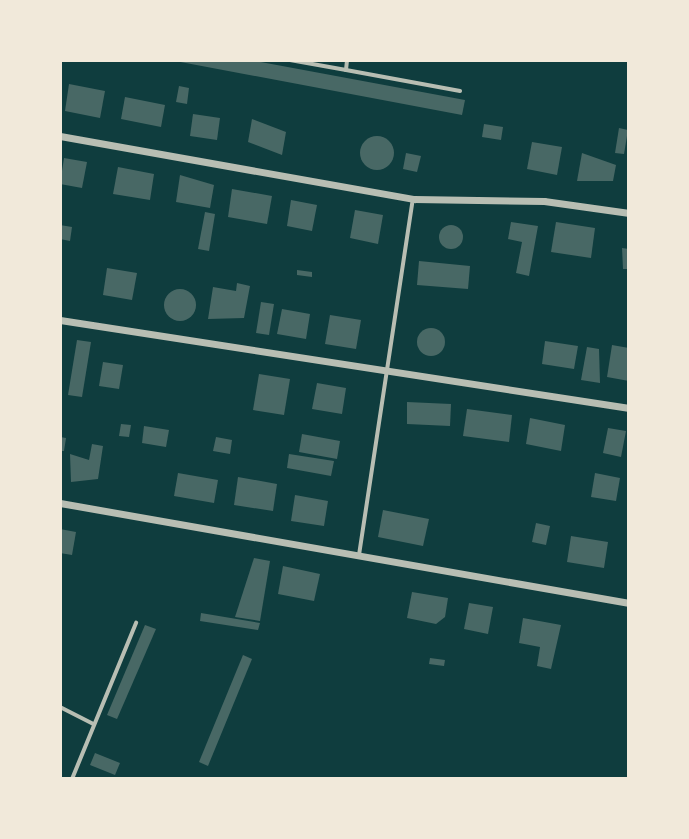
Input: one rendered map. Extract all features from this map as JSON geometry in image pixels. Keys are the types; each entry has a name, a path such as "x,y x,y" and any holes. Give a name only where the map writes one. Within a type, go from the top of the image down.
{"street":[{"path":"60,136 414,199 544,201 629,213"},
{"path":"60,320 389,375 516,387 629,408"},
{"path":"60,503 629,603"}],"lane":[{"path":"290,60 460,91"},
{"path":"346,70 347,60"},
{"path":"358,557 389,375 414,199"},
{"path":"72,779 136,623"},
{"path":"60,707 94,724"}],"building":[{"path":"170,60 250,60 465,100 462,115"},
{"path":"69,84 105,91 100,118 65,111"},
{"path":"179,86 189,88 187,104 176,102"},
{"path":"125,97 165,105 161,127 121,119"},
{"path":"193,114 220,118 217,140 190,136"},
{"path":"252,119 286,132 282,155 248,142"},
{"path":"484,124 503,127 501,140 482,137"},
{"path":"619,128 628,130 624,154 615,153"},
{"path":"377,136 389,141 394,153 389,165 377,170 365,165 360,153 365,141"},
{"path":"532,142 562,147 557,175 527,169"},
{"path":"406,153 421,156 417,172 403,169"},
{"path":"582,153 616,165 613,181 577,181"},
{"path":"64,158 87,162 82,188 60,184"},
{"path":"118,167 154,174 150,200 113,194"},
{"path":"180,175 214,185 210,208 176,202"},
{"path":"232,189 272,196 267,224 228,217"},
{"path":"291,200 317,205 312,231 287,226"},
{"path":"355,210 383,215 378,244 350,238"},
{"path":"205,212 215,214 209,251 198,249"},
{"path":"511,222 538,226 529,276 516,273 522,242 508,239"},
{"path":"556,222 595,228 591,258 551,252"},
{"path":"60,225 72,227 70,241 60,239"},
{"path":"451,225 460,228 463,237 460,246 451,249 442,246 439,237 442,228"},
{"path":"622,248 629,249 629,269 623,269"},
{"path":"419,261 470,266 468,289 417,285"},
{"path":"107,268 137,273 132,300 103,295"},
{"path":"297,270 312,272 312,277 297,275"},
{"path":"237,283 250,286 244,318 208,319 213,287 236,291"},
{"path":"180,289 191,294 196,305 191,316 180,321 169,316 164,305 169,294"},
{"path":"261,302 274,304 269,335 256,333"},
{"path":"282,309 310,314 306,339 277,334"},
{"path":"330,315 361,320 356,349 325,344"},
{"path":"431,328 441,332 445,342 441,352 431,356 421,352 417,342 421,332"},
{"path":"77,340 91,342 82,397 68,395"},
{"path":"545,341 578,346 574,369 542,364"},
{"path":"612,345 629,348 629,381 607,377"},
{"path":"587,347 599,349 600,383 581,380"},
{"path":"103,362 123,365 119,389 99,386"},
{"path":"259,374 290,379 284,415 253,410"},
{"path":"317,383 346,388 342,414 312,409"},
{"path":"407,402 451,404 450,426 407,424"},
{"path":"467,409 512,415 509,442 463,436"},
{"path":"530,418 565,425 561,451 526,444"},
{"path":"121,424 131,425 129,437 119,436"},
{"path":"144,426 169,430 166,447 142,443"},
{"path":"608,428 626,431 621,457 603,453"},
{"path":"302,434 340,441 337,459 299,452"},
{"path":"60,437 66,438 64,451 60,451"},
{"path":"216,437 232,440 230,454 213,451"},
{"path":"92,444 103,446 98,479 71,482 70,454 89,460"},
{"path":"289,454 334,461 331,476 287,468"},
{"path":"178,473 218,480 214,503 174,496"},
{"path":"595,473 620,478 616,501 591,497"},
{"path":"238,477 277,484 273,511 234,505"},
{"path":"295,495 328,501 324,526 291,521"},
{"path":"383,510 429,519 423,546 378,537"},
{"path":"536,523 550,526 546,545 532,542"},
{"path":"60,529 76,532 72,555 60,553"},
{"path":"571,536 608,542 604,568 567,562"},
{"path":"254,558 270,561 260,621 235,617"},
{"path":"283,566 320,574 314,601 278,594"},
{"path":"412,592 448,598 445,617 436,624 407,618"},
{"path":"469,603 493,607 488,634 464,629"},
{"path":"201,613 260,623 258,630 200,621"},
{"path":"523,618 561,625 551,669 537,666 540,647 519,643"},
{"path":"145,625 156,629 117,719 107,715"},
{"path":"243,655 252,659 208,766 199,762"},
{"path":"430,658 445,660 444,666 429,664"},
{"path":"95,753 120,763 115,775 90,765"}]}
